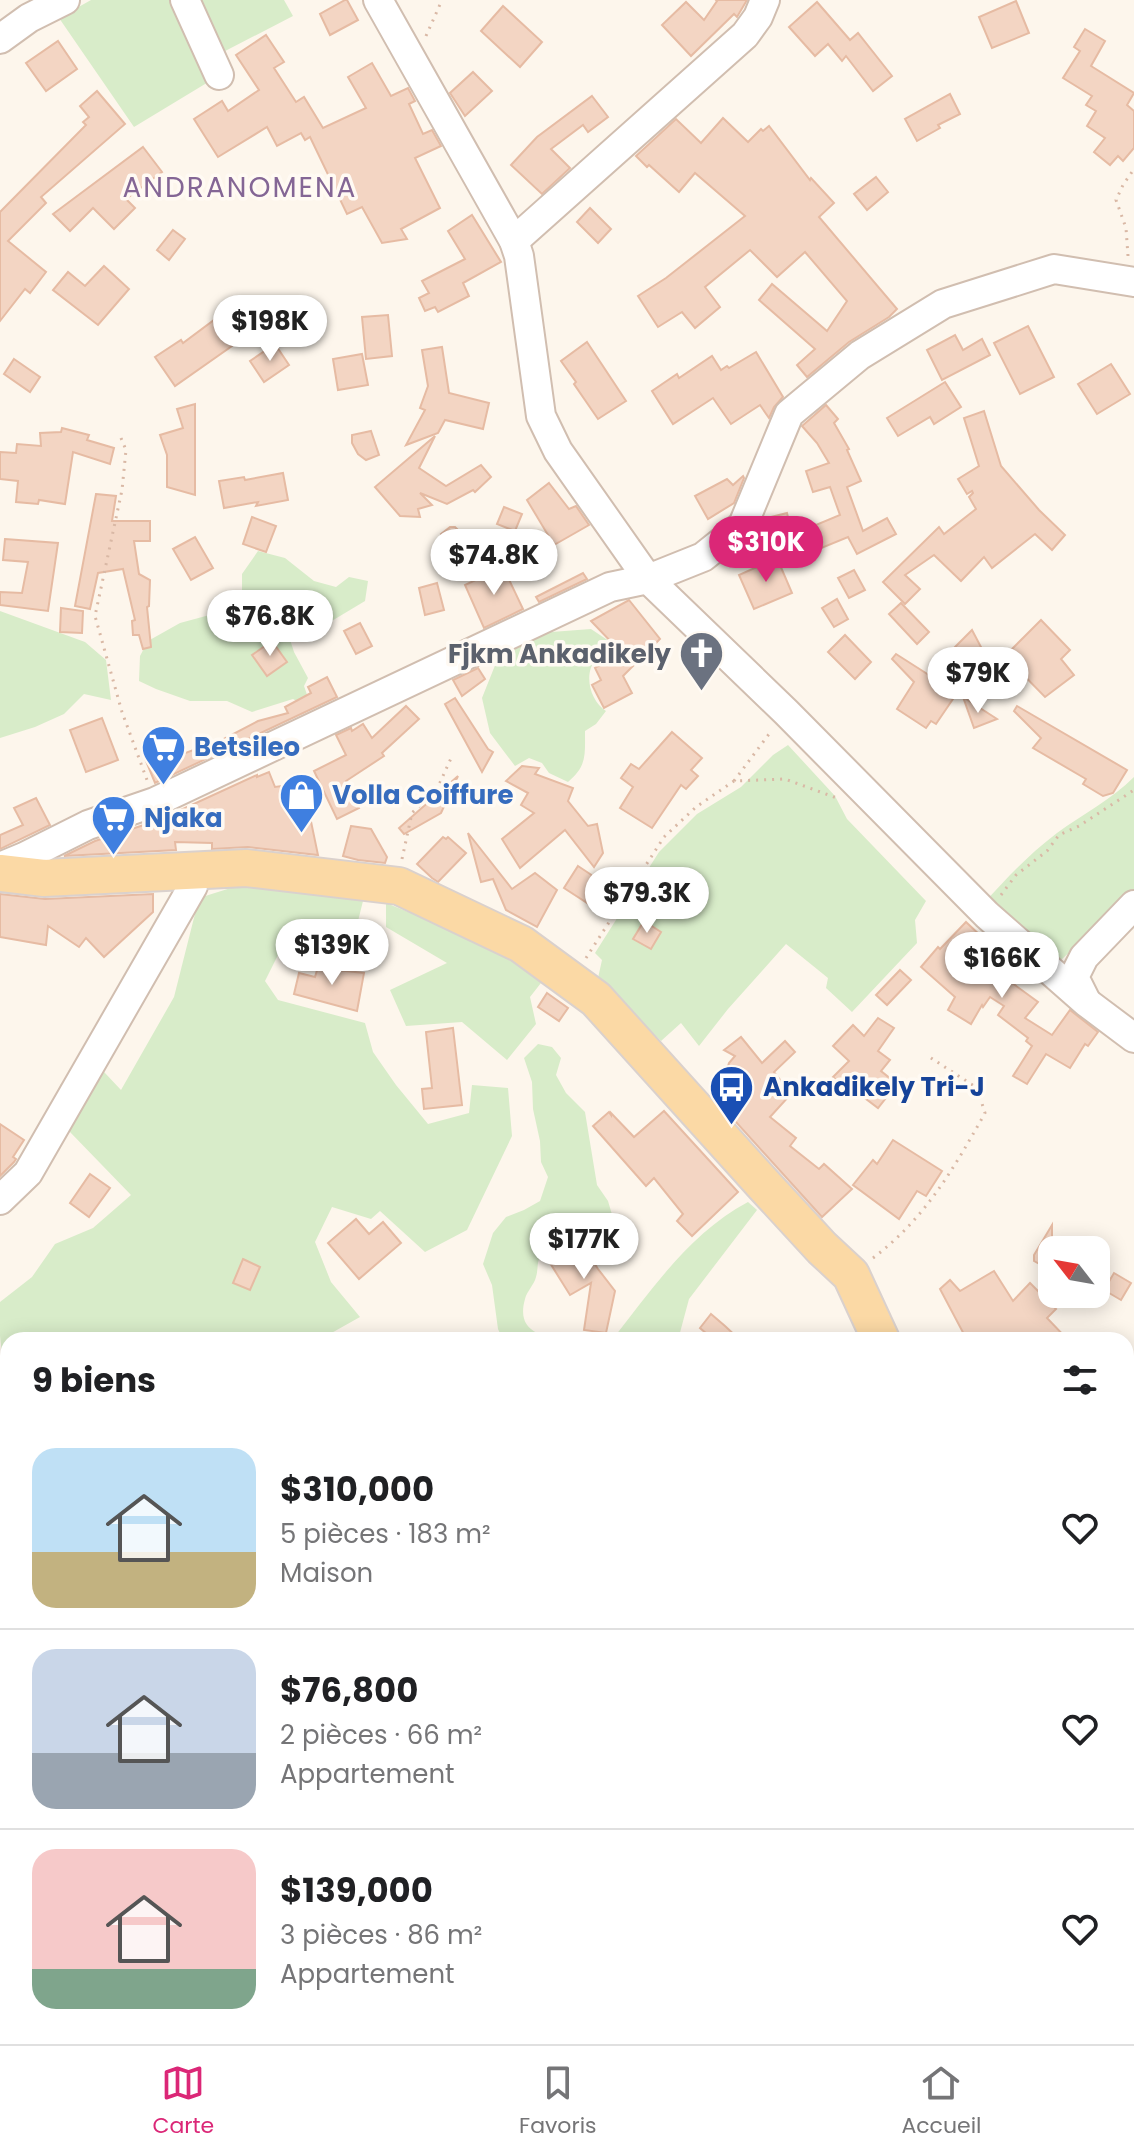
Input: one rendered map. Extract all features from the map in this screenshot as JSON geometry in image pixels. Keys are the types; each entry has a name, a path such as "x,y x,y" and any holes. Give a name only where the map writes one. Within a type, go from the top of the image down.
{"main road":[{"path":"0,873 44,878 246,868 399,886 521,944 596,999 822,1248 851,1275 877,1332"}],"street":[{"path":"0,39 29,18 65,0"},
{"path":"185,0 219,75"},
{"path":"378,0 514,241 519,256 541,416 558,451 648,579 786,712 987,915 1086,1002 1134,1038"},
{"path":"514,241 745,35 765,0"},
{"path":"0,867 88,825 155,802 610,587 648,579 703,557 743,525 789,414 860,355 943,304 1054,269 1131,270"},
{"path":"0,1200 28,1173 193,886 193,871"},
{"path":"1086,1002 1074,977 1084,957 1134,905"}],"path":[{"path":"415,61 442,0"},
{"path":"1131,270 1126,228 1116,200 1134,169"},
{"path":"121,438 126,450 122,490 95,616 122,712 155,802"},
{"path":"572,982 664,837 696,807 734,781 786,712"},
{"path":"399,886 397,881 412,813 438,787 452,756"},
{"path":"734,781 785,779 842,799"},
{"path":"987,915 1016,875 1047,851 1059,835 1079,826 1134,790"},
{"path":"851,1275 891,1245 949,1178 985,1113 977,1088 928,1056"}],"green space":[{"path":"91,0 284,0 293,16 204,62 210,81 134,127 59,18"},
{"path":"258,551 285,558 314,581 336,587 349,577 368,581 365,601 325,625 285,624 294,652 308,678 304,686 312,709 293,699 252,712 227,701 190,701 139,681 140,656 148,641 180,623 228,610 242,601 242,574"},
{"path":"0,611 85,642 106,660 111,700 84,694 64,714 0,738"},
{"path":"591,629 609,641 613,649 598,657 590,672 592,694 606,711 596,724 585,731 582,765 568,782 549,773 542,763 529,758 515,766 490,733 482,698 506,642 525,634"},
{"path":"788,745 835,796 847,819 926,901 915,920 917,943 852,1012 826,988 828,978 786,944 699,1046 681,1023 661,1041 598,978 602,960 595,953 659,852 697,814 741,787 773,755"},
{"path":"1134,777 1134,892 1060,961 984,903 1047,841"},
{"path":"237,886 364,897 358,921 369,954 313,958 282,947 265,981 278,1000 365,1023 373,1052 428,1124 469,1113 472,1085 508,1088 512,1136 467,1230 425,1252 380,1211 371,1219 332,1207 315,1242 331,1282 360,1317 333,1332 0,1332 0,1302 32,1277 55,1244 93,1228 131,1195 70,1132 60,1085 89,1056 121,1090 174,997 199,898"},
{"path":"386,903 498,948 548,974 530,997 536,1024 507,1060 462,1022 406,1026 390,990 447,963 386,927"},
{"path":"538,1044 552,1047 561,1058 556,1075 566,1093 585,1112 597,1185 608,1201 613,1218 606,1239 594,1246 582,1235 570,1230 544,1249 523,1310 527,1325 536,1332 499,1332 492,1285 483,1264 493,1233 506,1217 540,1201 548,1177 541,1162 532,1082 524,1058"},
{"path":"748,1202 757,1210 689,1299 680,1332 618,1332 673,1264 727,1215"}],"building":[{"path":"345,0 358,20 330,35 320,14"},
{"path":"716,0 747,0 737,17 734,14 691,56 662,25 686,2 704,20"},
{"path":"1016,1 1029,33 992,48 979,17"},
{"path":"817,2 850,40 858,33 892,76 873,91 846,56 842,61 828,44 815,56 789,27"},
{"path":"503,6 542,42 520,67 481,31"},
{"path":"1085,29 1105,41 1091,66 1134,93 1127,105 1134,111 1134,148 1123,161 1118,156 1110,165 1094,152 1105,138 1087,126 1096,111 1086,105 1092,96 1063,78 1080,51 1074,47"},
{"path":"266,35 284,62 274,68 296,102 304,97 323,128 366,108 348,77 372,63 391,96 408,88 415,101 409,104 423,134 432,130 441,146 415,158 440,208 401,229 407,239 382,243 362,207 347,214 310,137 305,140 301,133 277,146 267,127 218,157 194,119 222,101 228,111 259,90 236,55"},
{"path":"58,41 77,69 46,91 26,63"},
{"path":"473,72 492,91 465,116 450,93"},
{"path":"97,91 125,124 41,197 46,203 8,241 46,272 30,293 25,289 0,321 0,212 86,125 83,122 89,117 80,106"},
{"path":"950,94 960,114 917,141 905,119"},
{"path":"592,96 608,117 588,132 583,125 551,149 570,168 542,194 511,165 537,137"},
{"path":"723,118 748,142 761,129 763,131 769,126 810,180 834,203 819,217 897,309 849,342 807,377 797,365 815,349 759,300 772,284 827,331 847,301 805,252 777,277 750,250 705,287 720,307 695,328 682,312 658,327 638,296 745,216 695,173 679,192 636,156 676,119 701,143"},
{"path":"143,147 162,172 126,199 135,208 114,229 93,208 70,231 53,214"},
{"path":"876,177 888,192 867,210 854,194"},
{"path":"590,208 611,229 598,243 577,222"},
{"path":"472,215 501,262 463,283 469,296 438,312 435,307 425,311 419,298 429,293 422,281 465,259 448,231"},
{"path":"173,230 185,239 169,260 157,250"},
{"path":"104,266 129,289 98,325 53,290 68,272 85,286"},
{"path":"388,315 392,356 366,359 362,317"},
{"path":"214,320 232,346 175,386 155,357 181,340 183,343"},
{"path":"1028,326 1054,377 1020,394 994,343"},
{"path":"955,335 963,350 982,339 990,355 942,380 927,350"},
{"path":"587,342 626,401 598,419 561,361"},
{"path":"275,344 289,365 264,382 250,361"},
{"path":"442,347 449,393 489,403 483,429 445,420 438,433 406,445 425,410 420,408 428,386 422,350"},
{"path":"756,352 783,397 769,418 760,405 731,424 713,398 673,424 652,391 712,356 721,370"},
{"path":"362,354 368,385 338,390 333,359"},
{"path":"14,359 40,377 30,392 4,374"},
{"path":"1111,364 1130,394 1097,414 1078,384"},
{"path":"945,382 961,407 934,424 930,417 898,436 887,418"},
{"path":"195,404 195,495 167,487 167,455 160,435 183,428 177,409"},
{"path":"826,405 838,419 834,423 849,449 861,481 847,487 863,531 887,518 896,534 857,554 848,537 819,549 811,527 840,515 830,487 813,492 806,471 829,463 802,426"},
{"path":"984,411 1001,466 1065,535 1052,550 1035,534 992,568 984,557 961,581 934,555 905,575 920,589 905,604 883,582 939,527 944,534 976,509 969,497 972,491 967,494 958,479 979,466 964,418"},
{"path":"62,428 89,435 87,440 114,448 110,464 73,452 65,504 39,500 38,504 16,502 18,481 0,479 0,452 16,453 17,444 41,446 40,433 61,432"},
{"path":"371,431 379,455 366,460 358,454 352,443 352,435"},
{"path":"435,436 419,468 446,486 481,465 491,477 475,492 473,490 447,504 420,493 432,505 418,509 420,517 400,516 375,487"},
{"path":"283,473 288,500 224,508 219,481"},
{"path":"743,476 734,503 708,519 695,496 727,479 733,485"},
{"path":"549,483 569,509 576,506 589,525 554,545 527,500"},
{"path":"96,494 116,496 112,521 150,521 150,541 134,541 139,574 150,580 147,607 151,647 143,649 139,635 133,635 132,621 135,620 123,569 98,573 90,609 75,606"},
{"path":"504,507 522,514 515,531 497,524"},
{"path":"787,513 793,539 777,542 771,517"},
{"path":"252,517 276,526 266,552 243,544"},
{"path":"455,527 470,542 453,559 441,534"},
{"path":"195,537 213,568 191,580 173,549"},
{"path":"5,539 58,543 48,611 0,605 0,592 22,593 28,562 3,560"},
{"path":"777,558 792,593 754,609 739,575"},
{"path":"503,567 523,609 484,628 465,585"},
{"path":"854,570 865,590 849,598 838,578"},
{"path":"583,573 587,579 539,602 536,597"},
{"path":"437,583 444,610 425,615 419,588"},
{"path":"837,599 848,619 834,627 822,608"},
{"path":"629,600 660,639 623,676 632,693 604,708 592,685 601,680 595,668 602,664 600,659 618,649 591,621"},
{"path":"901,603 929,632 917,644 889,614"},
{"path":"61,608 83,611 82,633 60,632"},
{"path":"1041,620 1070,650 1061,659 1074,675 1045,697 1005,656"},
{"path":"360,623 372,646 356,654 344,631"},
{"path":"972,630 992,668 982,680 952,650"},
{"path":"845,635 871,662 855,679 828,652"},
{"path":"272,641 287,662 267,676 252,655"},
{"path":"896,654 957,693 936,724 931,721 926,728 897,709 914,682 892,659"},
{"path":"478,668 485,679 462,696 453,680"},
{"path":"327,677 337,697 155,783 144,756 160,750 164,761 196,749 197,753 258,721 288,713 285,707 311,693 308,687"},
{"path":"963,697 997,719 974,728"},
{"path":"455,698 493,752 482,772 445,704"},
{"path":"406,706 419,719 382,753 384,756 346,781 359,808 337,819 314,771 346,755 336,735 363,724 372,738"},
{"path":"1017,706 1127,770 1113,793 1103,796 1083,784 1086,779 1033,748 1041,738 1014,711"},
{"path":"102,718 118,760 86,772 70,730"},
{"path":"672,732 702,758 691,770 698,776 686,789 681,785 652,828 620,808 633,787 621,778 631,764 639,769"},
{"path":"522,766 539,768 535,774 573,788 568,801 588,826 597,824 603,853 594,867 565,830 520,868 502,839 534,813 521,805 528,793 506,781"},
{"path":"269,772 275,787 303,783 318,855 248,847 212,849 212,843 175,842 176,850 64,856 95,841 159,820"},
{"path":"458,776 441,813 404,834 399,828"},
{"path":"36,798 50,825 0,849 0,835 23,825 14,808"},
{"path":"351,826 371,829 387,857 385,863 343,856"},
{"path":"468,833 512,889 535,873 557,890 537,927 506,910 493,879 481,882"},
{"path":"443,837 448,837 466,853 438,882 417,864"},
{"path":"578,866 617,892 601,912 564,888"},
{"path":"0,894 45,899 153,894 153,912 104,957 86,938 79,947 48,926 46,945 0,937"},
{"path":"644,921 661,932 651,949 633,939"},
{"path":"966,922 1002,956 993,969 1038,1002 1025,1018 1052,1035 1070,1010 1098,1032 1088,1046 1085,1044 1070,1068 1046,1054 1027,1084 1013,1076 1032,1046 1026,1041 1028,1038 998,1015 1004,1006 990,997 971,1024 948,1010 955,997 921,967"},
{"path":"318,967 364,973 357,1011 294,994 299,973 315,977"},
{"path":"900,970 911,980 887,1005 876,995"},
{"path":"547,993 568,1008 559,1021 538,1007"},
{"path":"878,1018 894,1028 878,1051 890,1060 881,1071 897,1084 878,1108 858,1093 854,1098 833,1077 849,1061 833,1046 853,1025 864,1036"},
{"path":"453,1028 462,1105 424,1109 422,1089 432,1088 426,1032"},
{"path":"741,1037 762,1063 785,1041 795,1052 774,1072 791,1094 770,1117 796,1138 790,1146 819,1169 824,1164 852,1189 822,1217 717,1101 729,1063 735,1056 724,1050"},
{"path":"664,1111 738,1192 692,1236 677,1221 683,1214 654,1178 646,1186 593,1126 609,1112 634,1137"},
{"path":"0,1124 24,1140 13,1157 16,1159 14,1162 0,1176"},
{"path":"893,1140 942,1171 926,1196 917,1191 899,1219 853,1185 873,1160 877,1164"},
{"path":"90,1174 110,1188 89,1217 70,1203"},
{"path":"356,1219 369,1234 383,1222 401,1243 359,1279 328,1243"},
{"path":"570,1235 581,1242 615,1291 606,1332 584,1330 591,1283 570,1295 545,1255"},
{"path":"1038,1248 1038,1263 1034,1261"},
{"path":"243,1259 260,1267 250,1290 233,1283"},
{"path":"994,1271 1013,1301 1030,1283 1038,1291 1038,1308 1056,1309 1047,1318 1060,1332 963,1332 940,1289 950,1280 960,1291"},
{"path":"1114,1273 1131,1283 1121,1300 1110,1294 1110,1280"},
{"path":"711,1314 731,1332 705,1332 700,1328"}],"place":[{"name":"Fjkm Ankadikely","path":"702,693"},
{"name":"Betsileo","path":"163,786"},
{"name":"Volla Coiffure","path":"301,834"},
{"name":"Njaka","path":"113,857"},
{"name":"Ankadikely Tri-J","path":"732,1126"}],"district":[{"name":"ANDRANOMENA","path":"240,187"}]}
